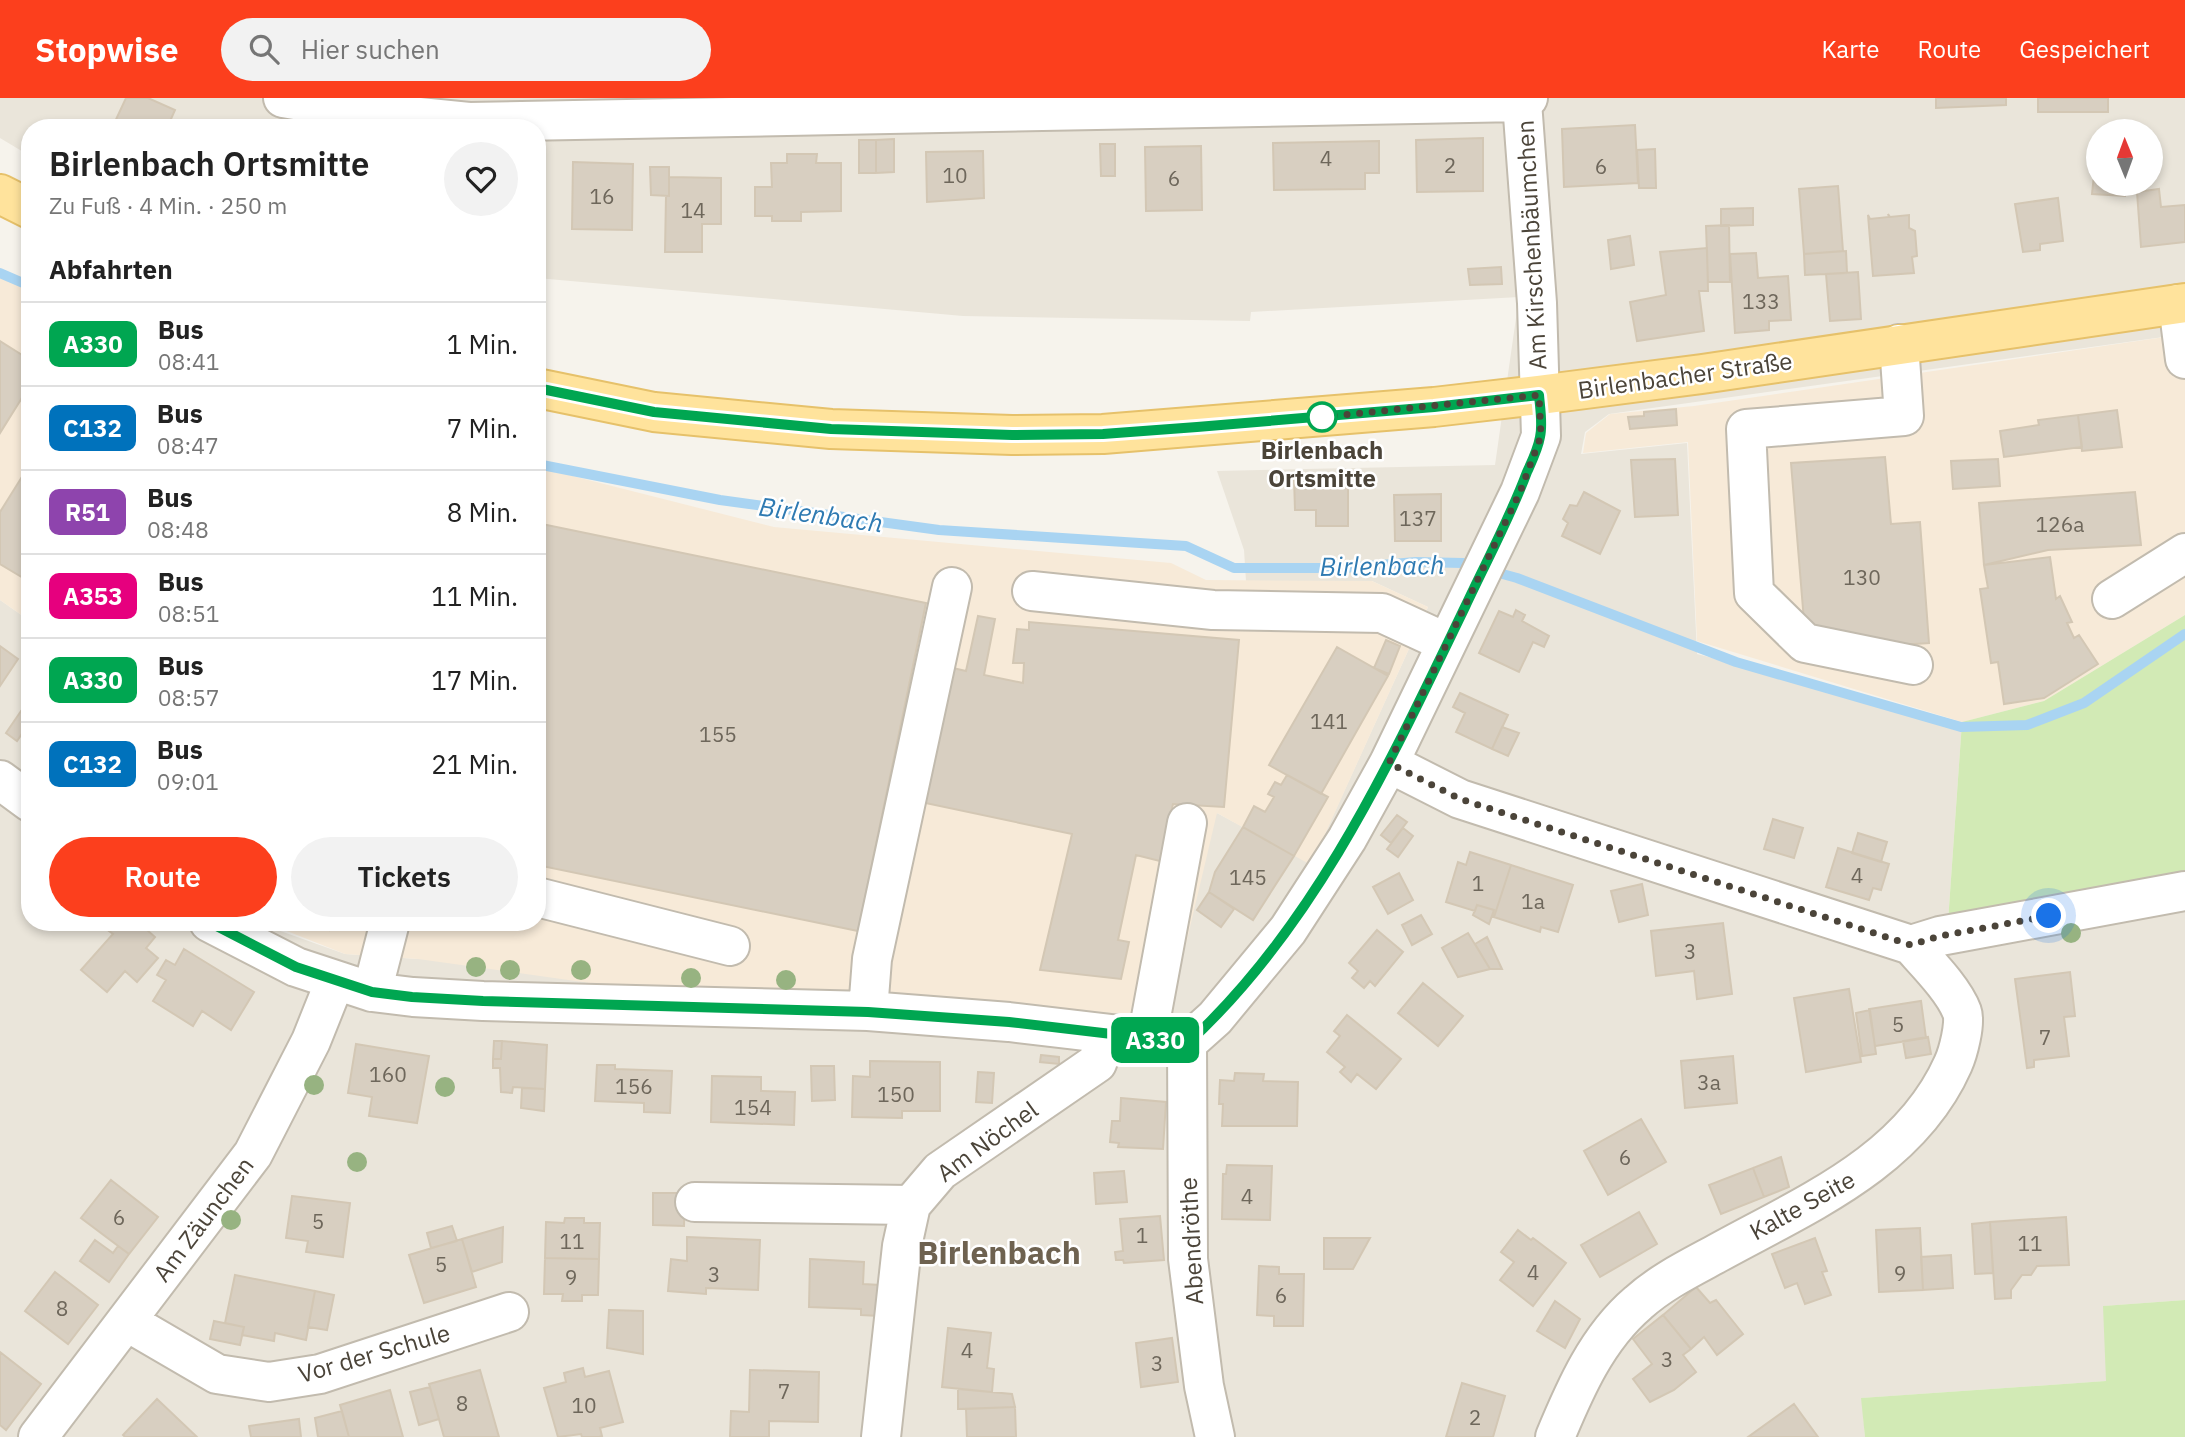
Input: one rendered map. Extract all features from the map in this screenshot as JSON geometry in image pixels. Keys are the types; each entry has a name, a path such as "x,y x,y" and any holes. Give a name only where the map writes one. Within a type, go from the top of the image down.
{"main road":[{"path":"0,194 21,204"},
{"name":"Birlenbacher Straße","path":"546,390 667,414 831,429 1012,435 1103,434 1434,407 1539,395 2182,304"}],"street":[{"path":"283,98 361,111 440,119"},
{"path":"546,120 1525,100"},
{"name":"Am Kirschenbäumchen","path":"1525,100 1537,303 1539,395"},
{"path":"2182,304 2185,359"},
{"path":"1899,344 1904,416 1746,429 1746,443 1754,593 1805,643 1913,665"},
{"path":"226,931 296,967 372,992 483,1001 868,1012 1009,1022 1188,1043 1215,1018 1288,930 1346,839 1389,763 1520,492 1541,436 1539,395"},
{"path":"2112,599 2185,553"},
{"path":"868,1012 872,959 952,587"},
{"path":"1032,591 1213,610 1382,613 1447,643"},
{"path":"1389,763 1460,799 1911,945 1940,936 2185,891"},
{"path":"0,780 21,795"},
{"path":"1147,1039 1187,823"},
{"path":"546,899 730,946"},
{"path":"372,992 388,931"},
{"name":"Kalte Seite","path":"1555,1437 1575,1388 1603,1343 1638,1303 1678,1275 1861,1173 1905,1136 1942,1089 1958,1053 1963,1014 1941,978 1911,945"},
{"name":"Am Zäunchen","path":"38,1437 253,1154 311,1041 335,981"},
{"name":"Am Nöchel","path":"881,1437 902,1246 911,1205 940,1171 1097,1063 1108,1034"},
{"name":"Abendröthe","path":"1188,1043 1188,1259 1204,1386 1214,1437"},
{"path":"695,1202 911,1205"},
{"name":"Vor der Schule","path":"126,1321 217,1374 269,1382 320,1374 509,1312"}],"shaded area":[{"path":"0,98 2185,98 2185,334 1609,414 1585,432 1581,454 1687,443 1697,654 1962,722 1947,936 2185,887 2185,1300 2104,1306 2107,1381 1862,1398 1865,1437 0,1437 0,600 21,615 21,931 280,931 345,954 418,959 1217,813 1311,864 1428,607 1372,581 1246,581 1244,550 1217,471 1495,465 1519,297 1251,312 1250,321 963,316 546,279 546,119 21,119 21,151 0,138"},
{"path":"0,268 21,278 21,615 0,600"},
{"path":"2185,334 2185,615 2044,701 1962,722 1697,641 1688,442 1583,453 1586,433 1610,414 1694,406"},
{"path":"546,469 774,527 1171,563 1206,580 1372,581 1428,607 1311,865 1217,813 1169,1016 604,985 418,959 345,954 287,931 546,931"}],"green space":[{"path":"2185,615 2185,887 1947,936 1962,722 2044,701"},
{"path":"2185,1300 2185,1437 1865,1437 1861,1398 2106,1381 2103,1306"}],"building":[{"path":"126,98 148,98 175,110 171,119 116,119"},
{"path":"1936,98 2006,98 2006,105 1936,108"},
{"path":"2038,98 2108,98 2108,112 2038,112"},
{"path":"1635,125 1638,183 1564,187 1562,129"},
{"path":"1483,138 1483,191 1417,192 1416,140"},
{"path":"894,139 894,172 876,173 876,140"},
{"path":"859,140 876,140 876,173 859,173"},
{"path":"1379,141 1379,173 1365,173 1365,189 1274,190 1273,143"},
{"path":"1100,144 1115,144 1115,176 1101,176"},
{"path":"1201,146 1202,210 1146,211 1145,147"},
{"path":"1655,149 1656,188 1639,188 1637,150"},
{"path":"983,151 984,198 927,202 926,152"},
{"path":"787,154 817,154 816,163 841,163 841,211 801,212 801,221 772,221 772,216 755,216 755,187 772,187 771,163 787,163"},
{"path":"573,162 633,164 632,230 572,229"},
{"path":"650,167 669,167 669,196 651,195"},
{"path":"669,177 721,178 721,224 702,224 702,252 665,252"},
{"path":"1838,186 1843,251 1804,254 1799,189"},
{"path":"2137,196 2160,196 2161,207 2185,205 2185,242 2141,247"},
{"path":"2058,198 2063,241 2040,244 2040,250 2023,252 2015,204"},
{"path":"1753,208 1753,225 1721,226 1721,209"},
{"path":"1888,214 1890,217 1909,215 1909,228 1915,231 1917,256 1912,257 1914,273 1873,276 1868,215 1870,219 1889,217"},
{"path":"1729,225 1730,282 1708,282 1706,226"},
{"path":"1630,236 1634,265 1611,269 1608,240"},
{"path":"1707,248 1708,291 1699,291 1704,331 1637,341 1630,302 1666,295 1660,252"},
{"path":"1846,251 1847,273 1805,275 1804,254"},
{"path":"1756,253 1758,278 1788,276 1791,320 1769,321 1769,330 1735,333 1730,254"},
{"path":"1501,267 1502,284 1470,285 1468,269"},
{"path":"1858,272 1861,319 1830,321 1826,274"},
{"path":"0,341 21,354 21,399 0,433"},
{"path":"1676,409 1677,425 1630,429 1628,417 1644,416 1644,412"},
{"path":"2117,410 2122,447 2082,451 2078,415"},
{"path":"2078,415 2082,447 2004,457 2000,431 2039,425 2038,420"},
{"path":"1885,457 1891,524 1920,522 1929,643 1899,645 1843,641 1841,630 1805,633 1791,463"},
{"path":"1675,459 1678,515 1635,517 1631,460"},
{"path":"1998,459 2000,486 1953,489 1951,461"},
{"path":"1348,476 1348,526 1316,526 1316,510 1295,510 1294,477"},
{"path":"21,478 21,577 0,564 0,512"},
{"path":"1584,492 1620,511 1600,554 1562,536 1568,523 1563,519 1570,505 1577,506"},
{"path":"2135,492 2141,545 2048,550 1984,565 1979,503"},
{"path":"1441,494 1441,541 1395,541 1394,495"},
{"path":"546,525 926,603 858,931 546,867"},
{"path":"2050,557 2056,599 2060,596 2072,622 2067,623 2074,638 2079,635 2098,664 2044,698 2004,704 1998,662 1991,663 1980,589 1988,588 1984,565"},
{"path":"1516,610 1525,615 1522,621 1549,636 1544,647 1533,642 1519,672 1479,653 1499,611 1513,617"},
{"path":"978,616 995,619 984,675 1023,683 1024,663 1013,663 1017,629 1029,630 1029,622 1239,640 1224,807 1173,804 1160,861 1136,855 1118,940 1129,942 1121,979 1040,970 1072,834 916,801 944,666 966,671"},
{"path":"1386,640 1400,646 1389,674 1374,668"},
{"path":"0,646 18,659 0,686"},
{"path":"1337,647 1388,676 1321,794 1269,765"},
{"path":"1460,693 1508,715 1492,749 1456,732 1465,713 1453,707"},
{"path":"21,711 21,735 17,741 6,733"},
{"path":"1502,727 1519,733 1508,756 1492,749"},
{"path":"1287,775 1328,797 1294,856 1243,827 1254,806 1265,812 1274,797 1268,794 1275,782 1281,785"},
{"path":"1397,815 1407,822 1391,843 1381,835"},
{"path":"1773,819 1803,828 1794,858 1764,849"},
{"path":"1243,827 1294,856 1253,920 1209,892 1215,872"},
{"path":"1403,828 1413,836 1398,857 1387,849"},
{"path":"1858,833 1887,842 1881,862 1852,853"},
{"path":"1838,848 1889,864 1881,890 1873,888 1869,900 1826,887"},
{"path":"1470,852 1511,865 1494,917 1494,910 1477,905 1475,911 1446,902 1458,862 1466,865"},
{"path":"1511,865 1573,885 1558,932 1541,927 1540,932 1494,917"},
{"path":"1399,873 1413,900 1388,914 1373,887"},
{"path":"1642,884 1648,915 1619,922 1611,891"},
{"path":"1209,892 1234,909 1221,927 1197,910"},
{"path":"1477,905 1494,910 1489,924 1473,915"},
{"path":"1421,915 1432,934 1412,945 1402,925"},
{"path":"1723,923 1732,994 1697,999 1694,971 1656,976 1651,931"},
{"path":"1377,930 1403,952 1375,986 1370,981 1364,988 1352,978 1358,971 1349,963"},
{"path":"109,931 148,931 155,937 146,948 158,958 137,982 125,971 107,992 81,970 113,934"},
{"path":"1468,933 1490,969 1458,977 1442,948"},
{"path":"1487,937 1502,969 1490,969 1475,944"},
{"path":"184,949 254,992 231,1030 202,1011 193,1026 153,1001 166,980 157,975 166,960 175,965"},
{"path":"2070,972 2075,1016 2064,1017 2069,1056 2034,1060 2034,1067 2027,1068 2015,979"},
{"path":"1423,983 1463,1016 1438,1046 1398,1013"},
{"path":"1849,989 1861,1062 1806,1072 1794,998"},
{"path":"1921,1001 1926,1038 1875,1046 1869,1009"},
{"path":"1870,1010 1876,1054 1862,1056 1856,1013"},
{"path":"1347,1015 1401,1059 1376,1089 1357,1074 1351,1082 1340,1072 1345,1067 1327,1052 1340,1036 1334,1031"},
{"path":"1928,1037 1931,1054 1906,1058 1903,1041"},
{"path":"494,1041 502,1041 501,1059 493,1059"},
{"path":"502,1041 547,1045 545,1089 513,1087 512,1093 501,1092 500,1068 493,1068 493,1059 501,1059"},
{"path":"356,1044 429,1056 417,1123 369,1116 372,1097 348,1093"},
{"path":"1041,1055 1059,1057 1059,1064 1040,1062"},
{"path":"1733,1056 1737,1103 1685,1108 1681,1061"},
{"path":"870,1061 940,1062 940,1111 902,1111 902,1118 852,1117 853,1076 870,1077"},
{"path":"597,1065 615,1065 615,1069 672,1071 670,1113 644,1112 644,1103 595,1101"},
{"path":"811,1066 834,1066 835,1100 812,1101"},
{"path":"978,1072 994,1073 992,1103 976,1102"},
{"path":"1235,1073 1264,1074 1263,1081 1298,1082 1297,1126 1222,1126 1220,1080 1234,1081"},
{"path":"712,1076 761,1077 761,1091 795,1092 794,1125 711,1122"},
{"path":"522,1088 545,1089 544,1111 521,1108"},
{"path":"1121,1098 1166,1102 1163,1149 1118,1147 1119,1143 1110,1142 1112,1121 1120,1121"},
{"path":"1641,1119 1666,1162 1608,1195 1584,1151"},
{"path":"1781,1157 1789,1187 1764,1197 1753,1168"},
{"path":"1227,1165 1272,1166 1270,1220 1222,1219 1223,1174 1226,1174"},
{"path":"1753,1168 1764,1197 1721,1214 1709,1185"},
{"path":"1124,1171 1127,1202 1096,1204 1094,1173"},
{"path":"111,1180 158,1217 129,1254 81,1218"},
{"path":"653,1193 685,1193 684,1226 653,1225"},
{"path":"292,1196 350,1203 343,1257 306,1252 308,1241 286,1238"},
{"path":"1639,1212 1657,1244 1600,1277 1581,1245"},
{"path":"1160,1216 1164,1260 1124,1263 1123,1260 1116,1260 1115,1252 1123,1251 1120,1219"},
{"path":"2066,1217 2069,1265 2037,1266 2031,1275 2022,1275 2011,1290 2011,1298 1995,1299 1990,1222"},
{"path":"565,1218 584,1218 584,1223 600,1223 599,1259 545,1258 546,1222 564,1223"},
{"path":"1990,1222 1993,1273 1975,1274 1972,1224"},
{"path":"452,1226 457,1241 431,1248 427,1233"},
{"path":"503,1227 502,1262 472,1272 462,1239"},
{"path":"1920,1228 1923,1290 1879,1292 1876,1230"},
{"path":"1518,1230 1566,1263 1533,1306 1500,1280 1514,1262 1501,1252"},
{"path":"687,1237 760,1240 758,1290 706,1288 706,1294 668,1291 671,1259 687,1261"},
{"path":"1324,1238 1370,1238 1353,1269 1324,1269"},
{"path":"1815,1238 1827,1271 1822,1272 1831,1295 1805,1304 1797,1283 1785,1288 1772,1254"},
{"path":"462,1239 476,1287 424,1303 409,1255"},
{"path":"95,1240 113,1253 118,1246 129,1254 109,1282 80,1261"},
{"path":"1951,1255 1953,1288 1923,1290 1921,1257"},
{"path":"545,1258 599,1259 598,1295 582,1295 582,1301 562,1301 563,1294 544,1294"},
{"path":"810,1259 864,1262 863,1284 880,1285 879,1316 861,1315 861,1309 809,1307"},
{"path":"1259,1266 1279,1267 1279,1274 1304,1274 1303,1326 1274,1326 1274,1316 1257,1315"},
{"path":"55,1272 98,1305 68,1344 25,1311"},
{"path":"235,1275 315,1291 306,1340 275,1333 274,1341 242,1335 244,1327 225,1323"},
{"path":"1696,1287 1710,1303 1716,1300 1743,1334 1717,1355 1704,1337 1691,1349 1663,1315"},
{"path":"315,1291 334,1295 327,1330 308,1327"},
{"path":"1555,1301 1580,1319 1565,1348 1537,1331"},
{"path":"609,1310 643,1311 643,1354 607,1348"},
{"path":"1663,1315 1691,1349 1683,1355 1696,1372 1674,1390 1650,1402 1633,1379 1652,1364 1633,1339"},
{"path":"214,1321 244,1327 240,1345 210,1339"},
{"path":"948,1328 991,1333 987,1368 994,1369 992,1392 942,1387"},
{"path":"1172,1338 1178,1382 1141,1387 1136,1343"},
{"path":"0,1352 41,1384 6,1430 0,1425"},
{"path":"583,1368 585,1377 609,1371 623,1422 600,1428 602,1436 599,1437 582,1437 581,1434 558,1437 544,1388 566,1382 564,1373"},
{"path":"480,1370 499,1437 444,1437 429,1384"},
{"path":"750,1370 819,1372 818,1422 769,1421 769,1437 730,1437 731,1411 749,1412"},
{"path":"1462,1383 1505,1396 1493,1437 1446,1437"},
{"path":"430,1387 439,1419 419,1425 410,1392"},
{"path":"958,1389 1012,1394 1015,1407 958,1409"},
{"path":"390,1390 403,1437 349,1437 340,1405"},
{"path":"157,1399 197,1437 125,1437 123,1435"},
{"path":"1794,1404 1818,1437 1748,1437"},
{"path":"1015,1407 1016,1437 967,1437 966,1409"},
{"path":"342,1411 349,1437 318,1437 315,1418"},
{"path":"299,1419 301,1437 251,1437 249,1426"}],"waterway":[{"name":"Birlenbach","path":"0,273 21,282"},
{"name":"Birlenbach","path":"546,466 720,500 939,530 1186,546 1234,568 1344,568 1416,562 1463,563 1517,578 1736,662 1961,727 2027,725 2084,703 2185,634"}],"bus line":[{"name":"A330","path":"226,931 296,967 335,981 372,992 412,997 868,1012 1009,1022 1188,1043 1215,1018 1288,930 1346,839 1389,763 1424,691 1520,492 1541,436 1539,395 1434,407 1197,427 1103,434 1012,435 831,429 654,412 546,390"}],"place":[{"name":"Birlenbach Ortsmitte","path":"1322,417"}],"district":[{"name":"Birlenbach","path":"999,1252"}],"route":[{"path":"1322,417 1539,395 1541,436 1520,492 1389,763 1460,799 1911,945 1940,936 2049,916"}]}
